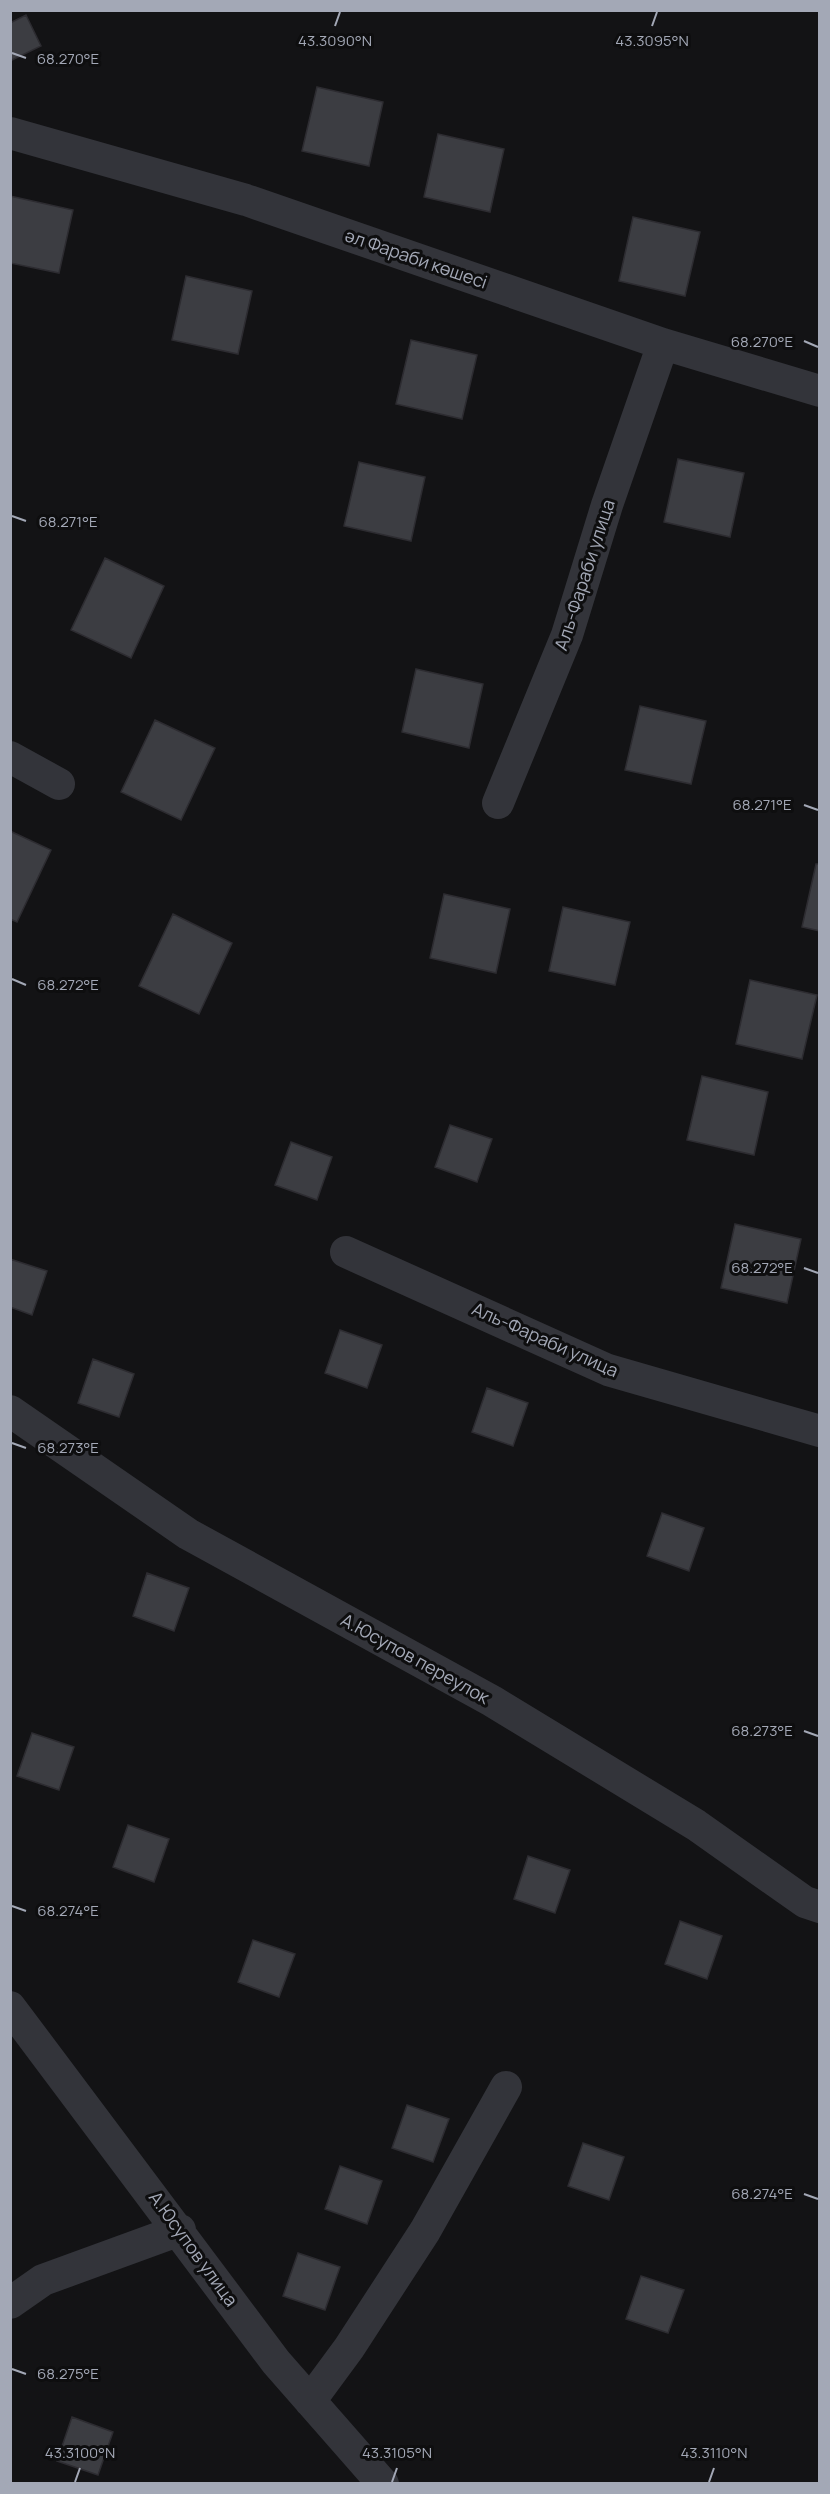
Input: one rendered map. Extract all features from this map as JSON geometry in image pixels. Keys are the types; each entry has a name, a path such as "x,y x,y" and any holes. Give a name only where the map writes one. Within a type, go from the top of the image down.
{"street":[{"name":"әл Фараби көшесі","path":"10,133 246,200 663,344 819,391"},
{"name":"Аль-Фараби улица","path":"498,803 567,634 607,505 663,344"},
{"path":"10,757 59,784"},
{"name":"Аль-Фараби улица","path":"346,1252 608,1370 819,1431"},
{"name":"А.Юсупов переулок","path":"10,1411 188,1534 492,1701 696,1825 805,1902 819,1906"},
{"name":"А.Юсупов улица","path":"10,2007 180,2230 276,2362 382,2484"},
{"path":"310,2401 349,2348 425,2232 506,2087"},
{"path":"10,2303 43,2280 180,2230"}],"building":[{"path":"26,15 41,46 10,61 10,23"},
{"path":"317,87 383,102 369,166 302,151"},
{"path":"438,134 504,149 490,212 424,197"},
{"path":"10,196 73,210 59,273 10,263"},
{"path":"633,217 700,232 685,296 619,281"},
{"path":"186,276 252,291 238,354 172,340"},
{"path":"411,340 477,355 462,419 396,404"},
{"path":"678,459 744,473 730,537 664,522"},
{"path":"359,462 425,477 411,541 344,526"},
{"path":"105,558 164,586 131,658 71,630"},
{"path":"416,669 483,684 469,748 402,732"},
{"path":"640,706 706,721 691,784 625,770"},
{"path":"155,720 215,748 181,820 121,792"},
{"path":"10,831 51,850 17,922 10,919"},
{"path":"816,864 820,864 820,931 802,927"},
{"path":"444,894 510,909 496,973 430,958"},
{"path":"563,907 630,922 615,985 549,971"},
{"path":"173,914 232,943 199,1014 139,986"},
{"path":"750,980 817,995 802,1059 736,1044"},
{"path":"702,1076 768,1092 754,1155 687,1140"},
{"path":"450,1125 492,1139 477,1182 435,1167"},
{"path":"291,1142 332,1157 317,1200 275,1185"},
{"path":"735,1224 801,1239 787,1303 721,1288"},
{"path":"10,1259 47,1271 32,1315 10,1307"},
{"path":"340,1330 382,1345 367,1388 325,1373"},
{"path":"93,1359 134,1374 119,1417 78,1403"},
{"path":"487,1388 528,1403 513,1446 472,1432"},
{"path":"662,1513 704,1528 689,1571 647,1556"},
{"path":"147,1573 189,1588 174,1631 133,1616"},
{"path":"32,1733 74,1747 59,1790 17,1776"},
{"path":"128,1825 169,1839 154,1882 113,1867"},
{"path":"528,1856 570,1870 555,1913 514,1899"},
{"path":"680,1921 722,1936 707,1979 665,1964"},
{"path":"253,1940 295,1954 279,1997 238,1982"},
{"path":"407,2105 449,2119 433,2162 392,2148"},
{"path":"583,2143 624,2157 609,2200 568,2186"},
{"path":"340,2166 382,2181 367,2224 325,2209"},
{"path":"298,2253 340,2267 325,2310 283,2296"},
{"path":"641,2276 684,2290 668,2333 626,2319"},
{"path":"72,2417 113,2432 98,2475 57,2461"}]}
